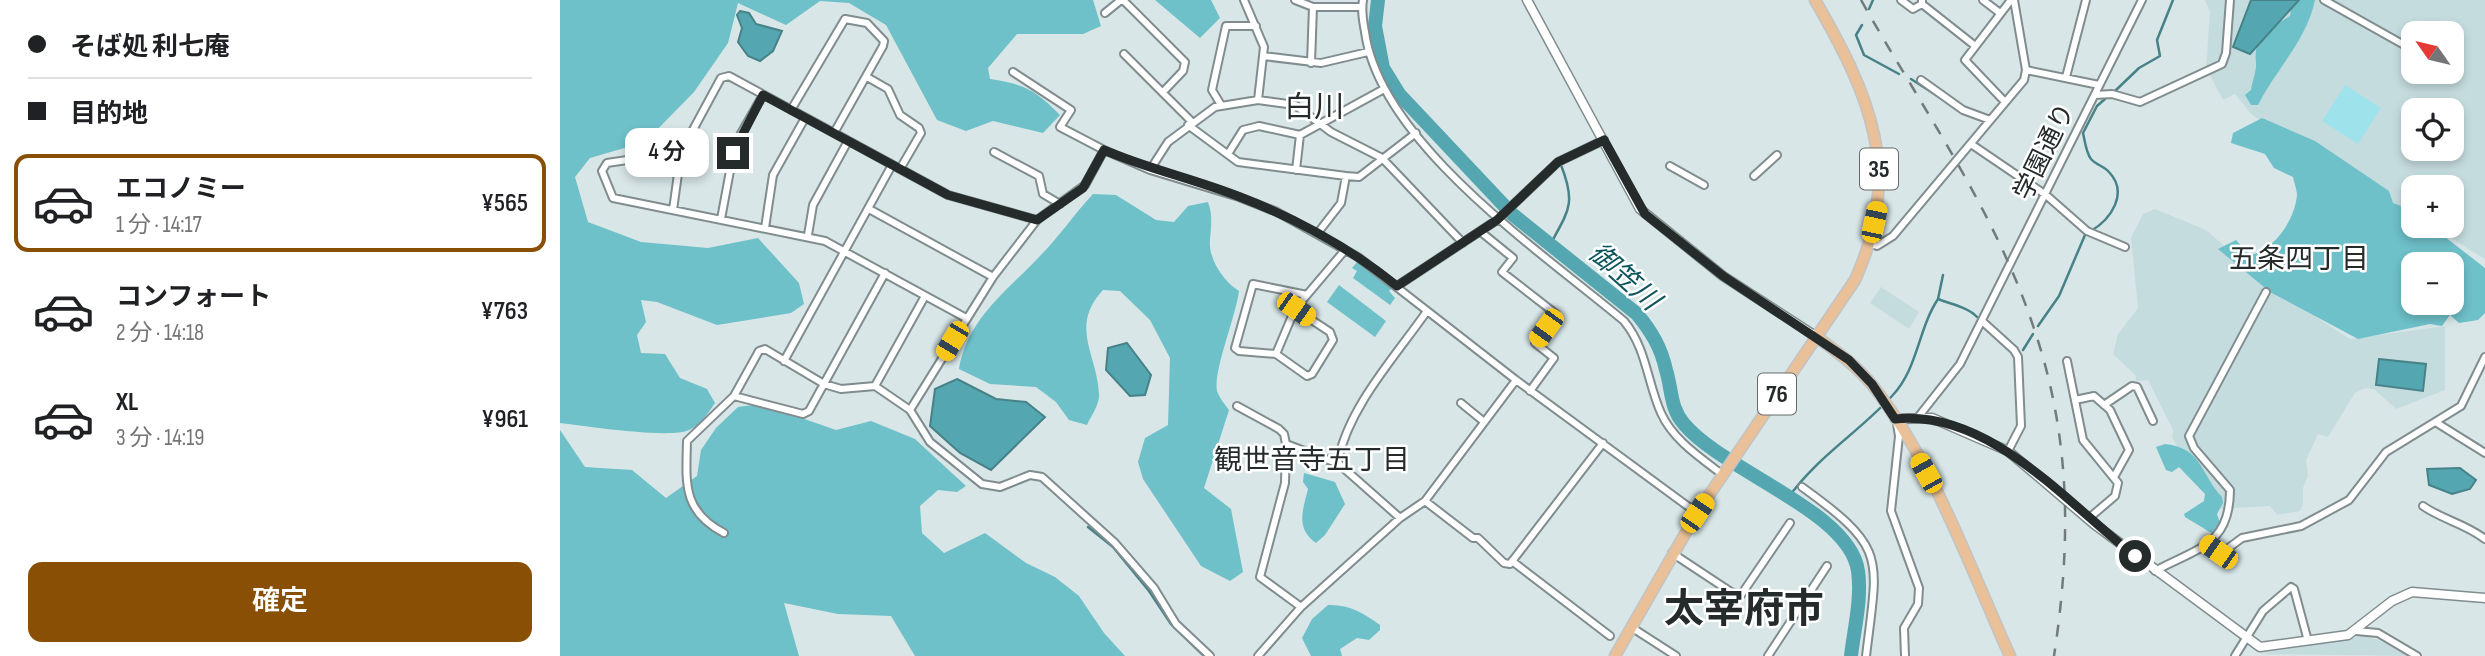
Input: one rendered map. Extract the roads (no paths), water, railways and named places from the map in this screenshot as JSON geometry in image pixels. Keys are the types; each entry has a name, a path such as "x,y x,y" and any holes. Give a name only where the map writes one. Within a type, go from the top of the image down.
{"main road":[{"name":"35","path":"1815,0 1858,78 1872,117 1879,164 1877,207 1869,243 1855,280 1817,337"},
{"path":"1817,337 1849,360 1895,419 1934,489 2010,656"},
{"name":"76","path":"1615,656 1697,513 1817,337"}],"street":[{"path":"1105,13 1122,0 1185,62 1183,71 1163,92"},
{"path":"1244,0 1262,39 1263,56 1258,100"},
{"path":"1295,0 1313,7 1362,3 1368,52 1384,89 1416,133 1452,176 1498,219 1624,321 1639,341 1661,414 1687,446 1724,474"},
{"path":"1901,0 1913,9 1922,2 1974,45"},
{"path":"1983,0 2000,13"},
{"path":"1869,243 1877,246 1893,236 2024,80 2026,70 2012,0"},
{"path":"2005,102 1965,60 1974,45 2012,0"},
{"path":"2066,77 2086,0"},
{"name":"学園通り","path":"1919,416 1960,364 2142,0"},
{"path":"2095,95 2111,94 2140,103 2217,69 2226,54 2230,0"},
{"path":"2324,0 2401,43"},
{"path":"1529,1 1645,214 1723,276 1817,337"},
{"path":"1311,63 1313,7"},
{"path":"791,110 845,19 867,23 884,41 834,134"},
{"path":"1221,104 1212,90 1226,26 1256,26"},
{"path":"1263,56 1311,63 1368,52"},
{"path":"1124,54 1163,92 1190,124 1244,164 1359,177 1416,133"},
{"path":"2026,70 2099,85"},
{"path":"1013,72 1071,110 1060,127 1150,170 1239,197 1345,250 1397,286 1530,391 1697,513"},
{"path":"673,210 681,152 721,78 729,76 948,195 1037,220"},
{"path":"867,77 888,89 900,115 919,128 921,133 900,169"},
{"path":"1921,80 1962,110 1990,120"},
{"path":"1228,154 1243,130 1259,126 1300,135 1384,89"},
{"path":"721,219 735,145 763,95"},
{"path":"1150,170 1164,147 1190,124 1221,104 1258,100 1295,105 1341,138 1382,158 1463,243"},
{"path":"765,228 773,175 805,118"},
{"path":"1296,170 1300,135"},
{"path":"1397,286 1498,219 1558,162 1604,140"},
{"path":"808,236 813,205 848,141"},
{"path":"1971,144 2046,195 2087,232 2125,247"},
{"path":"910,410 965,317 993,277 1037,220 1085,185 1104,150"},
{"path":"681,152 607,163 603,167 613,198 808,236 846,251 965,317"},
{"path":"994,152 1039,176 1043,194 1060,204"},
{"path":"1754,176 1777,155"},
{"path":"784,361 892,165"},
{"path":"1670,166 1704,185"},
{"path":"1317,234 1341,203 1346,176"},
{"path":"869,209 993,277"},
{"path":"1481,232 1513,258 1502,272 1556,314 1535,343 1554,358 1530,391"},
{"path":"1276,354 1296,309 1345,250"},
{"path":"734,396 803,414 809,411 885,274"},
{"path":"1296,309 1330,332 1334,340 1312,374 1307,376 1276,354 1239,351 1235,348 1253,284 1307,295"},
{"path":"2155,571 2206,543 2226,525 2230,490 2194,448 2189,436 2266,292"},
{"path":"875,386 925,296"},
{"path":"1339,464 1343,438 1364,400 1427,311"},
{"path":"1982,321 2018,357 2021,426 2008,450"},
{"path":"724,533 705,523 695,510 686,482 687,441 734,396 759,351 765,349 824,384 841,389 875,386 910,410 930,442 982,484 1000,487 1030,475 1042,477 1115,543 1154,588 1176,624 1210,656"},
{"path":"2206,543 2223,552 2242,538 2301,526 2349,500 2386,452 2461,406 2485,357"},
{"path":"2067,361 2083,440 2118,483 2116,496 2088,519"},
{"path":"1258,656 1301,607 1400,518 1425,501 1516,380"},
{"path":"2104,405 2132,386 2137,387 2153,421"},
{"path":"2075,400 2094,396 2110,410 2129,450 2114,477"},
{"path":"1461,403 1483,422"},
{"path":"1237,406 1279,429 1284,435 1285,483 1260,577 1301,607"},
{"path":"1905,656 1904,628 1918,604 1919,588 1891,512 1899,436 1895,419 1919,416 1932,418 2008,450 2088,519 2245,639 2264,648 2356,631 2378,634 2417,656"},
{"path":"2437,423 2485,453"},
{"path":"1425,501 1473,538 1478,538 1504,563 1512,561 1603,443"},
{"path":"1286,444 1339,464 1400,518"},
{"path":"1802,486 1851,525 1871,554 1875,578 1866,656"},
{"path":"2423,506 2437,516 2462,524 2485,540"},
{"path":"1672,553 1737,596 1741,595 1790,523"},
{"path":"1512,561 1610,636"},
{"path":"1768,656 1827,566"},
{"path":"2235,656 2263,611 2291,587 2294,589 2308,641"},
{"path":"2356,631 2392,601 2412,593 2485,598"},
{"path":"1631,627 1676,656"}],"waterway":[{"name":"御笠川","path":"1378,0 1375,26 1383,68 1399,94 1512,214 1637,314 1658,347 1674,405 1684,424 1702,441 1810,511 1833,529 1850,549 1859,582 1851,656"},
{"path":"1869,9 1873,0"},
{"path":"2115,91 2139,68 2160,56 2157,40 2173,0"},
{"path":"1862,25 1856,35 1864,55 1899,74"},
{"path":"1911,79 1964,113"},
{"path":"2091,231 2111,213 2117,197 2115,180 2089,156 2083,133 2097,106 2105,99"},
{"path":"1551,243 1568,206 1568,189 1561,165"},
{"path":"2038,326 2059,296 2085,235"},
{"path":"1938,299 1943,275"},
{"path":"1788,498 1799,483 1901,385 1938,299 1964,308 1977,317"},
{"path":"2023,350 2033,334"},
{"path":"1088,527 1113,547 1149,591 1171,624 1204,656"}],"railway":[{"path":"1861,0 1975,195 2014,275 2044,359 2054,401 2064,485 2064,569 2054,656"}],"district":[{"name":"白川","path":"1314,108"},
{"name":"五条四丁目","path":"2299,259"},
{"name":"観世音寺五丁目","path":"1312,460"},
{"name":"太宰府市","path":"1744,610"}]}
